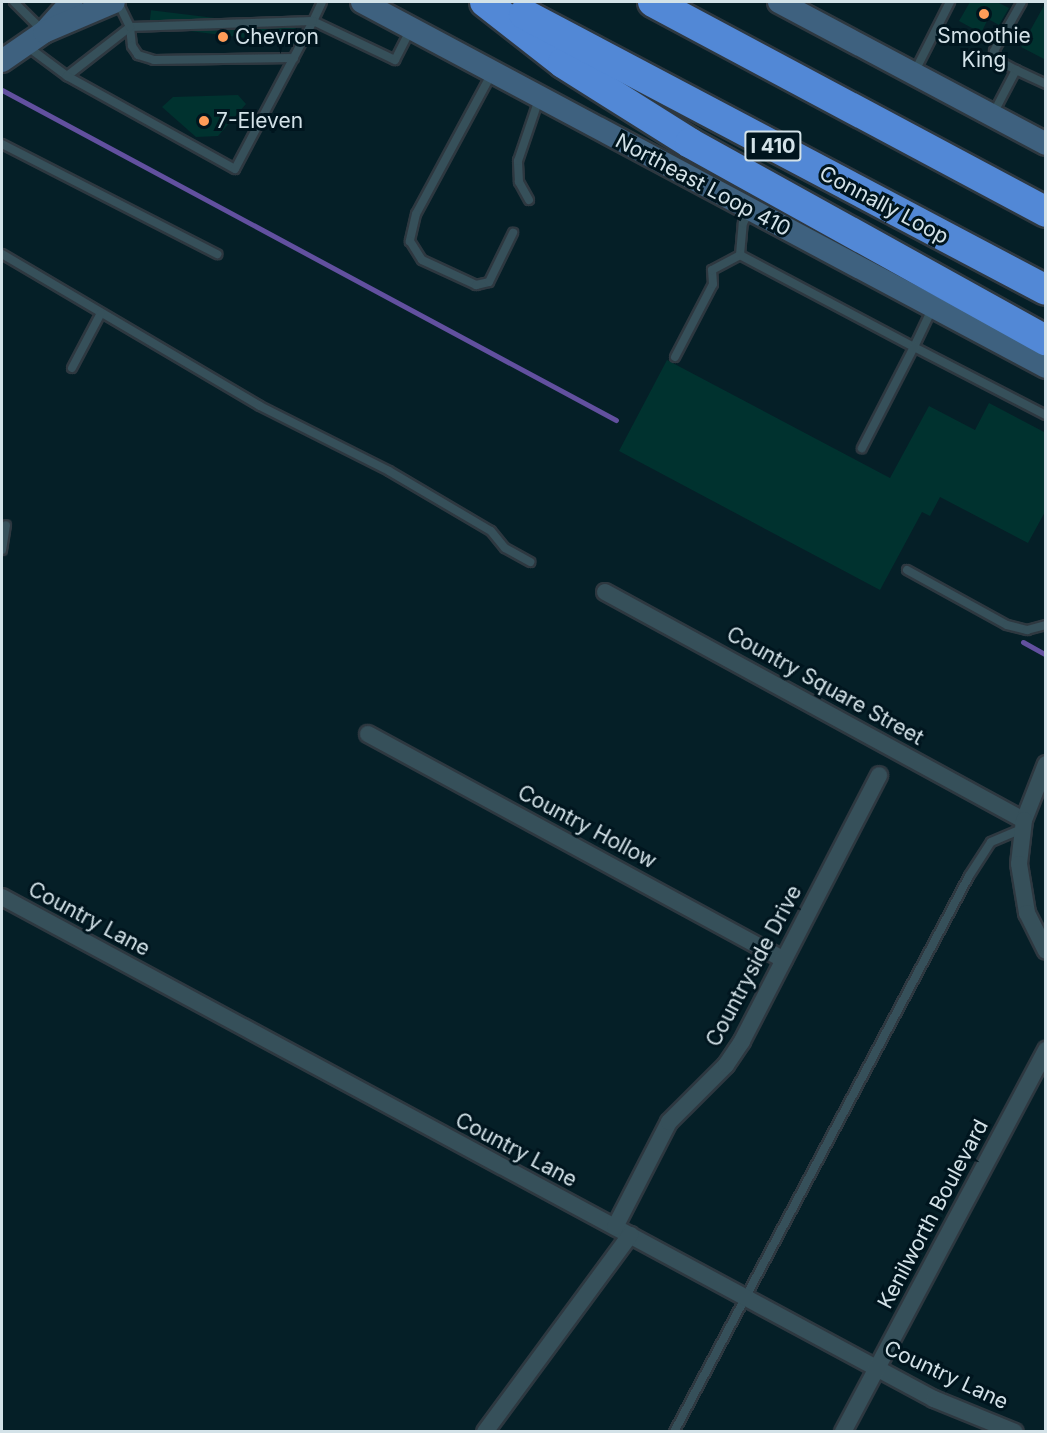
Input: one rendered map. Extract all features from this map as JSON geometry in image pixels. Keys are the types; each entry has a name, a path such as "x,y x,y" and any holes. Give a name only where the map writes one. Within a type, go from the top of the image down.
{"highway":[{"path":"485,2 563,63 690,144 1046,340"},
{"name":"Connally Loop","path":"500,2 1046,290"},
{"path":"653,2 1046,212"}],"main road":[{"path":"44,32 71,2"},
{"path":"2,61 44,32 116,2"},
{"name":"Northeast Loop 410","path":"362,2 1046,367"},
{"path":"779,2 1046,144"}],"street":[{"name":"Country Square Street","path":"605,592 1023,824"},
{"name":"Country Hollow","path":"368,734 784,960"},
{"path":"1046,764 1023,824 1019,864 1027,913 1046,951"},
{"name":"Countryside Drive","path":"615,1227 669,1122 731,1057 784,960 879,775"},
{"name":"Country Lane","path":"2,897 934,1399 1015,1431"},
{"name":"Kenilworth Boulevard","path":"843,1431 1046,1050"},
{"path":"485,1431 630,1235"}],"lane":[{"path":"14,2 44,32"},
{"path":"116,2 130,27 132,46 138,55 154,60 294,58"},
{"path":"25,45 67,76 235,169 322,2"},
{"path":"914,73 950,2"},
{"path":"1022,2 994,51 999,61 1046,84"},
{"path":"67,76 130,27 313,21 395,60 412,28"},
{"path":"992,115 1016,70"},
{"path":"493,72 416,214 410,241 422,260 476,285 489,282 513,233"},
{"path":"529,200 519,182 518,161 540,98"},
{"path":"2,144 217,254"},
{"path":"740,255 743,223 750,210"},
{"path":"2,254 260,406 389,471 491,531 505,548 530,562"},
{"path":"740,255 1046,415"},
{"path":"675,357 713,284 712,270 740,255"},
{"path":"862,448 933,307"},
{"path":"72,368 101,314"},
{"path":"2,550 6,525"},
{"path":"907,570 1007,625 1027,630 1046,625"},
{"path":"674,1431 743,1296 969,876 991,842 1023,824"}],"building":[{"name":"Smoothie King","path":"970,2 997,2 1009,8 999,25 988,19 981,33 959,21"},
{"path":"1046,2 1046,60 1021,47"},
{"path":"151,10 296,28 294,44 149,26"},
{"name":"7-Eleven","path":"238,95 246,104 218,136 196,137 162,107 173,97"},
{"path":"667,360 890,478 929,406 975,430 989,403 1046,433 1046,510 1028,543 940,497 930,516 922,512 880,590 619,451"}],"waterway":[{"path":"2,90 616,420"},
{"path":"1023,642 1046,655"}],"place":[{"name":"Smoothie King","path":"984,14"},
{"name":"Chevron","path":"223,37"},
{"name":"7-Eleven","path":"204,121"}]}
